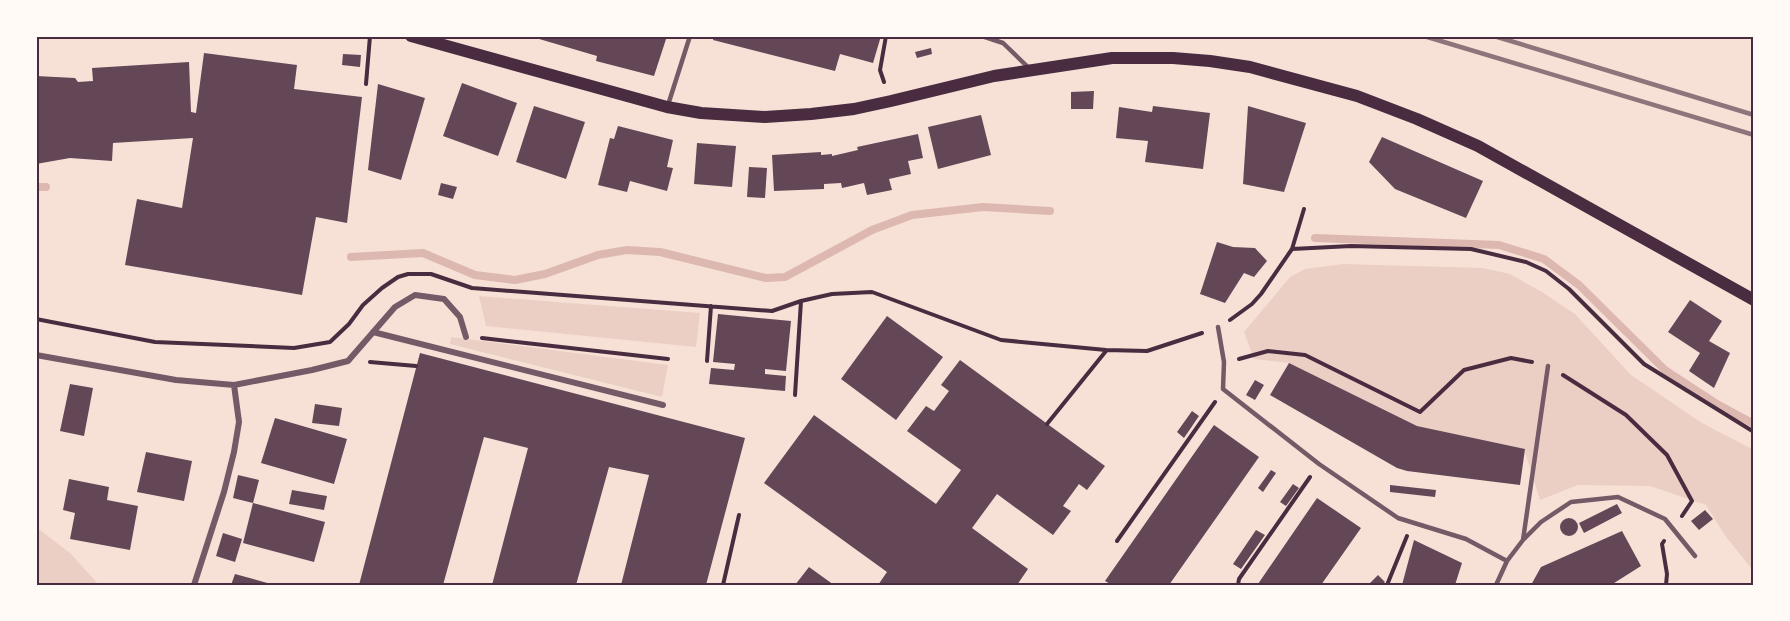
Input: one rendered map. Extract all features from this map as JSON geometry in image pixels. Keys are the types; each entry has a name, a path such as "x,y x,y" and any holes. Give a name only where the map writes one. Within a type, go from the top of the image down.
{"main road":[{"path":"411,36 667,107 701,113 765,117 854,109 982,78 1112,58 1210,61 1250,67 1357,96 1478,146 1754,300"}],"street":[{"path":"36,355 176,380 234,385 312,370 348,360 395,307 415,295 444,298 460,317 466,337"},
{"path":"373,332 663,405"},
{"path":"194,585 224,492 234,452 239,422 234,385"}],"lane":[{"path":"667,107 690,36"},
{"path":"982,36 1003,43 1031,69"},
{"path":"1218,327 1224,363 1223,389 1319,464 1398,518 1466,539 1507,561"},
{"path":"1523,540 1548,366"},
{"path":"1496,585 1507,561 1523,540 1541,522 1571,502 1618,497 1665,519 1695,556"}],"path":[{"path":"366,84 370,36"},
{"path":"886,36 880,70 886,87"},
{"path":"36,319 155,342 294,348 330,342 382,288 398,277 408,274 431,274 472,288 772,311 832,294 872,292 1001,340 1106,350 1147,351 1218,327 1252,304 1292,249 1304,209"},
{"path":"1292,249 1351,246 1471,249 1526,262 1546,271 1569,289 1644,364 1754,432"},
{"path":"795,395 801,301"},
{"path":"707,361 711,306"},
{"path":"466,337 668,359"},
{"path":"1047,424 1106,350"},
{"path":"1224,363 1268,351 1305,356 1420,412 1464,370 1511,358 1548,366 1626,415 1667,455 1692,501 1674,530 1662,544 1667,574 1666,585"},
{"path":"348,360 416,366"},
{"path":"1117,541 1223,389"},
{"path":"1238,585 1239,579 1319,464"},
{"path":"723,585 740,515"},
{"path":"1387,585 1413,523"}],"shaded area":[{"path":"1343,264 1483,268 1510,274 1575,314 1631,375 1702,423 1754,450 1754,572 1724,534 1706,505 1650,486 1578,485 1540,500 1524,449 1417,426 1289,363 1254,359 1244,332 1290,277 1305,269"},
{"path":"479,296 700,313 696,347 486,326"},
{"path":"451,337 668,365 662,397 450,344"},
{"path":"36,527 70,553 99,585 36,585"}],"building":[{"path":"529,36 667,36 654,76 596,61 597,56"},
{"path":"714,36 881,36 873,63 840,54 835,71 713,40"},
{"path":"931,48 932,54 917,58 915,52"},
{"path":"204,53 297,65 294,89 362,97 347,223 316,217 302,295 125,265 137,199 182,208 193,138 113,143 112,161 70,158 36,164 36,76 75,78 78,82 93,81 92,68 189,62 191,112 196,113"},
{"path":"343,54 361,55 360,67 342,65"},
{"path":"462,83 517,103 498,156 443,136"},
{"path":"378,84 425,98 401,180 368,170"},
{"path":"1094,91 1093,109 1071,109 1071,92"},
{"path":"534,106 585,122 566,179 516,162"},
{"path":"1153,106 1210,113 1203,169 1145,162 1148,141 1116,138 1119,107 1152,112"},
{"path":"1248,106 1306,123 1284,192 1243,184"},
{"path":"981,115 991,155 938,169 928,127"},
{"path":"618,126 673,140 667,167 673,168 667,191 630,181 627,192 598,185 610,138 614,139"},
{"path":"918,134 923,158 908,161 911,174 889,179 892,190 867,195 864,183 842,188 841,183 824,184 824,189 774,191 772,155 821,152 821,155 832,154 832,156 858,150 857,147"},
{"path":"1382,137 1483,181 1466,218 1395,189 1369,162"},
{"path":"697,143 736,146 732,187 694,184"},
{"path":"749,167 767,168 765,198 747,197"},
{"path":"441,183 457,187 453,199 438,195"},
{"path":"1217,242 1233,247 1255,248 1267,261 1254,277 1244,273 1225,303 1200,294"},
{"path":"1690,300 1722,321 1709,341 1730,353 1714,388 1689,371 1700,353 1668,332"},
{"path":"718,314 791,321 786,371 765,369 765,374 786,376 785,391 709,384 711,368 734,370 735,364 713,362"},
{"path":"887,316 943,357 896,420 841,379"},
{"path":"420,353 745,438 706,585 621,585 649,475 609,467 576,585 492,585 528,448 484,437 443,585 359,585"},
{"path":"960,360 1105,466 1087,490 1079,484 1063,506 1071,511 1053,535 997,494 972,528 1028,569 1017,585 878,585 887,572 764,483 814,415 936,504 961,470 907,431 926,406 934,411 949,391 941,385"},
{"path":"1289,363 1417,426 1525,449 1520,485 1397,468 1270,395"},
{"path":"1255,380 1264,385 1255,400 1246,395"},
{"path":"70,384 93,388 84,436 60,431"},
{"path":"315,404 342,408 339,426 312,423"},
{"path":"1192,411 1199,416 1184,438 1177,432"},
{"path":"275,418 347,439 334,484 261,463"},
{"path":"1214,425 1259,457 1169,585 1112,585 1105,581"},
{"path":"146,452 192,461 184,501 137,492"},
{"path":"1271,470 1276,473 1263,492 1258,488"},
{"path":"238,475 259,480 253,503 233,498"},
{"path":"69,479 109,487 107,500 138,506 130,550 70,539 75,513 63,510"},
{"path":"1293,484 1299,488 1286,506 1280,502"},
{"path":"1390,485 1436,490 1435,497 1390,492"},
{"path":"292,490 327,496 324,510 289,504"},
{"path":"1317,498 1361,528 1321,585 1258,584"},
{"path":"253,503 325,522 314,562 243,543"},
{"path":"1617,504 1622,513 1584,533 1579,523"},
{"path":"1705,510 1713,519 1699,530 1691,521"},
{"path":"1565,518 1573,518 1578,523 1576,534 1565,536 1560,531 1560,523"},
{"path":"1256,530 1265,535 1241,569 1233,564"},
{"path":"1622,531 1641,566 1611,585 1531,585 1541,567"},
{"path":"223,533 242,539 235,562 216,556"},
{"path":"1414,540 1462,563 1455,585 1402,585"},
{"path":"809,567 834,585 795,585"},
{"path":"235,574 271,584 271,585 231,585"},
{"path":"1378,575 1385,582 1382,585 1368,585"}],"waterway":[{"path":"36,187 46,187"},
{"path":"351,257 423,253 475,275 515,280 545,274 598,255 627,250 660,252 766,278 785,277 872,230 912,215 983,207 1050,211"},
{"path":"1315,238 1499,245 1544,259 1579,285 1665,370 1717,404 1754,424"}],"railway":[{"path":"1424,36 1754,135"},
{"path":"1494,36 1754,115"}]}
